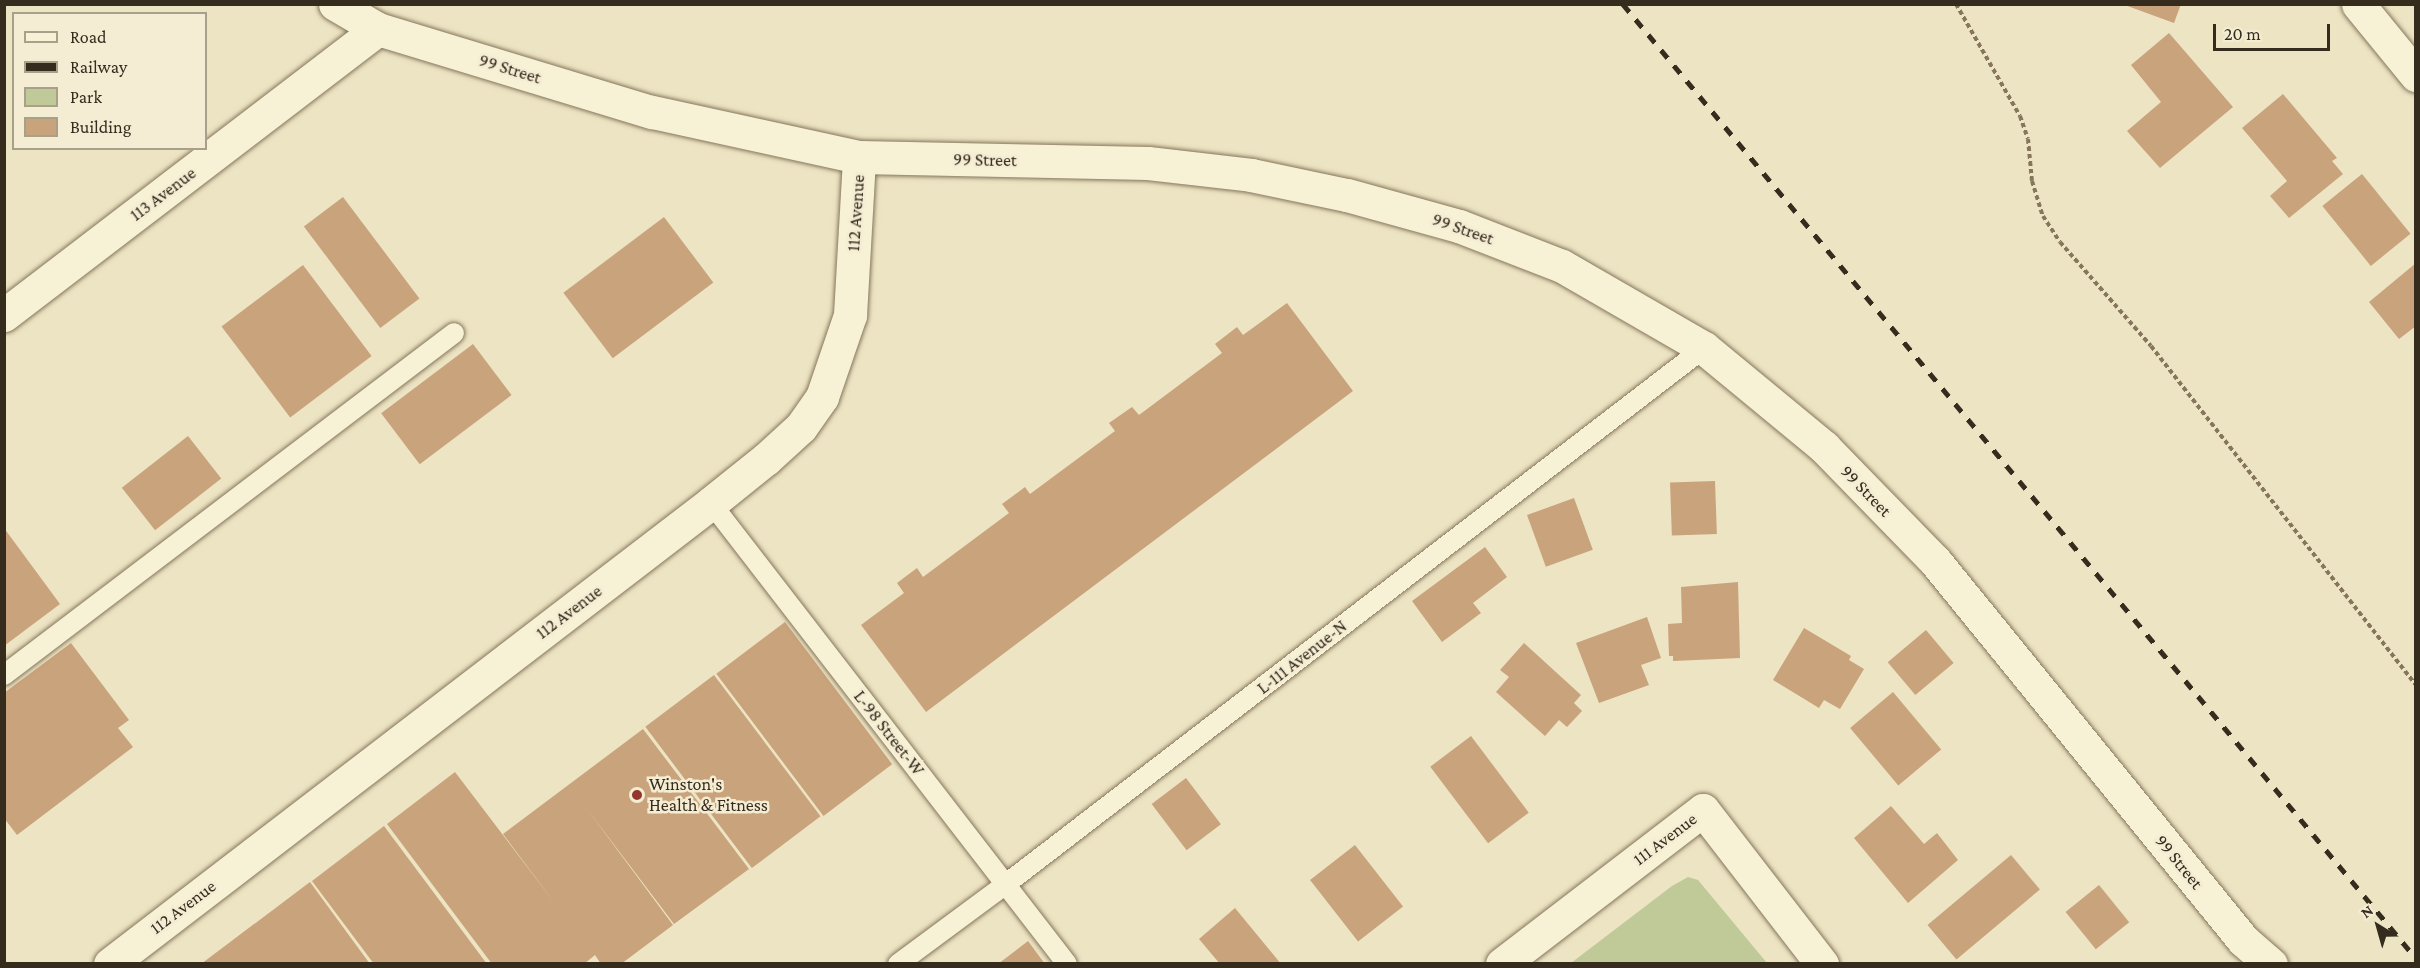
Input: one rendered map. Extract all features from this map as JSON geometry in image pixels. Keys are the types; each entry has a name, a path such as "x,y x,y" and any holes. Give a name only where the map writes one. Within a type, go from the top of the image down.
{"main road":[{"name":"99 Street","path":"335,4 378,29 652,112 860,157 1148,163 1251,175 1347,195 1460,226 1562,266 1704,348 1824,447 1935,561 2248,952 2271,963"},
{"path":"358,4 378,29"},
{"path":"2358,4 2415,75"},
{"name":"113 Avenue","path":"4,315 378,29"},
{"name":"112 Avenue","path":"127,958 711,503 766,459 801,427 822,397 850,315 860,157"},
{"name":"111 Avenue","path":"1502,963 1703,810 1822,963"}],"lane":[{"path":"4,675 454,333"},
{"name":"L-111 Avenue-N","path":"898,963 1006,884 1704,348"},
{"name":"L-98 Street-W","path":"711,503 1067,963"}],"path":[{"path":"1956,4 2020,116 2028,139 2032,181 2043,216 2060,242 2151,346 2415,685"}],"green space":[{"path":"1688,877 1698,880 1767,963 1571,963 1672,886"}],"building":[{"path":"2122,4 2181,4 2174,23"},
{"path":"2169,33 2233,107 2160,168 2127,131 2161,102 2131,65"},
{"path":"2283,94 2337,158 2332,161 2343,174 2289,218 2270,196 2287,181 2242,128"},
{"path":"2362,174 2410,234 2371,266 2322,206"},
{"path":"343,197 419,298 380,328 304,226"},
{"path":"664,217 713,282 613,358 563,293"},
{"path":"2416,263 2416,326 2399,339 2369,302"},
{"path":"303,265 372,356 290,417 222,326"},
{"path":"1287,303 1353,391 926,712 861,625 904,593 897,583 917,568 923,577 1009,513 1002,504 1025,487 1030,494 1115,431 1109,423 1132,407 1139,415 1222,353 1215,344 1237,327 1243,335"},
{"path":"473,344 512,395 420,464 381,413"},
{"path":"188,436 221,479 155,530 122,488"},
{"path":"1715,481 1717,534 1672,536 1670,483"},
{"path":"1574,498 1593,550 1546,567 1527,515"},
{"path":"4,528 60,604 4,646"},
{"path":"1485,547 1507,577 1473,603 1481,613 1442,642 1412,601"},
{"path":"1738,582 1740,658 1673,661 1673,656 1669,656 1668,624 1682,623 1681,587"},
{"path":"1647,617 1661,658 1641,665 1649,685 1599,703 1576,643"},
{"path":"785,622 892,764 823,816 716,674"},
{"path":"1804,628 1851,656 1849,660 1864,669 1840,709 1824,700 1819,708 1773,680"},
{"path":"1926,630 1954,663 1915,695 1888,662"},
{"path":"71,643 129,720 118,728 133,747 17,835 4,818 4,693"},
{"path":"1524,643 1581,695 1574,703 1582,711 1567,727 1559,720 1545,736 1496,692 1509,677 1500,670"},
{"path":"714,675 821,816 752,868 645,727"},
{"path":"1893,692 1941,749 1898,785 1850,728"},
{"path":"643,729 749,869 674,924 587,809 673,925 621,964 601,964 595,955 584,964 492,964 387,824 455,772 557,906 503,834"},
{"path":"1471,736 1529,813 1488,843 1430,767"},
{"path":"1186,778 1221,824 1187,850 1152,804"},
{"path":"1891,806 1924,844 1937,833 1958,860 1908,903 1854,838"},
{"path":"384,826 487,964 374,964 312,881"},
{"path":"1355,845 1403,906 1358,942 1310,880"},
{"path":"2011,855 2040,889 1956,960 1928,925"},
{"path":"310,882 370,964 201,964"},
{"path":"2099,885 2129,922 2096,949 2066,912"},
{"path":"1235,908 1281,964 1220,964 1199,939"},
{"path":"1028,941 1045,964 998,964"}],"railway":[{"path":"1623,4 2416,958"}],"place":[{"name":"Winston's Health & Fitness","path":"637,795"}]}
